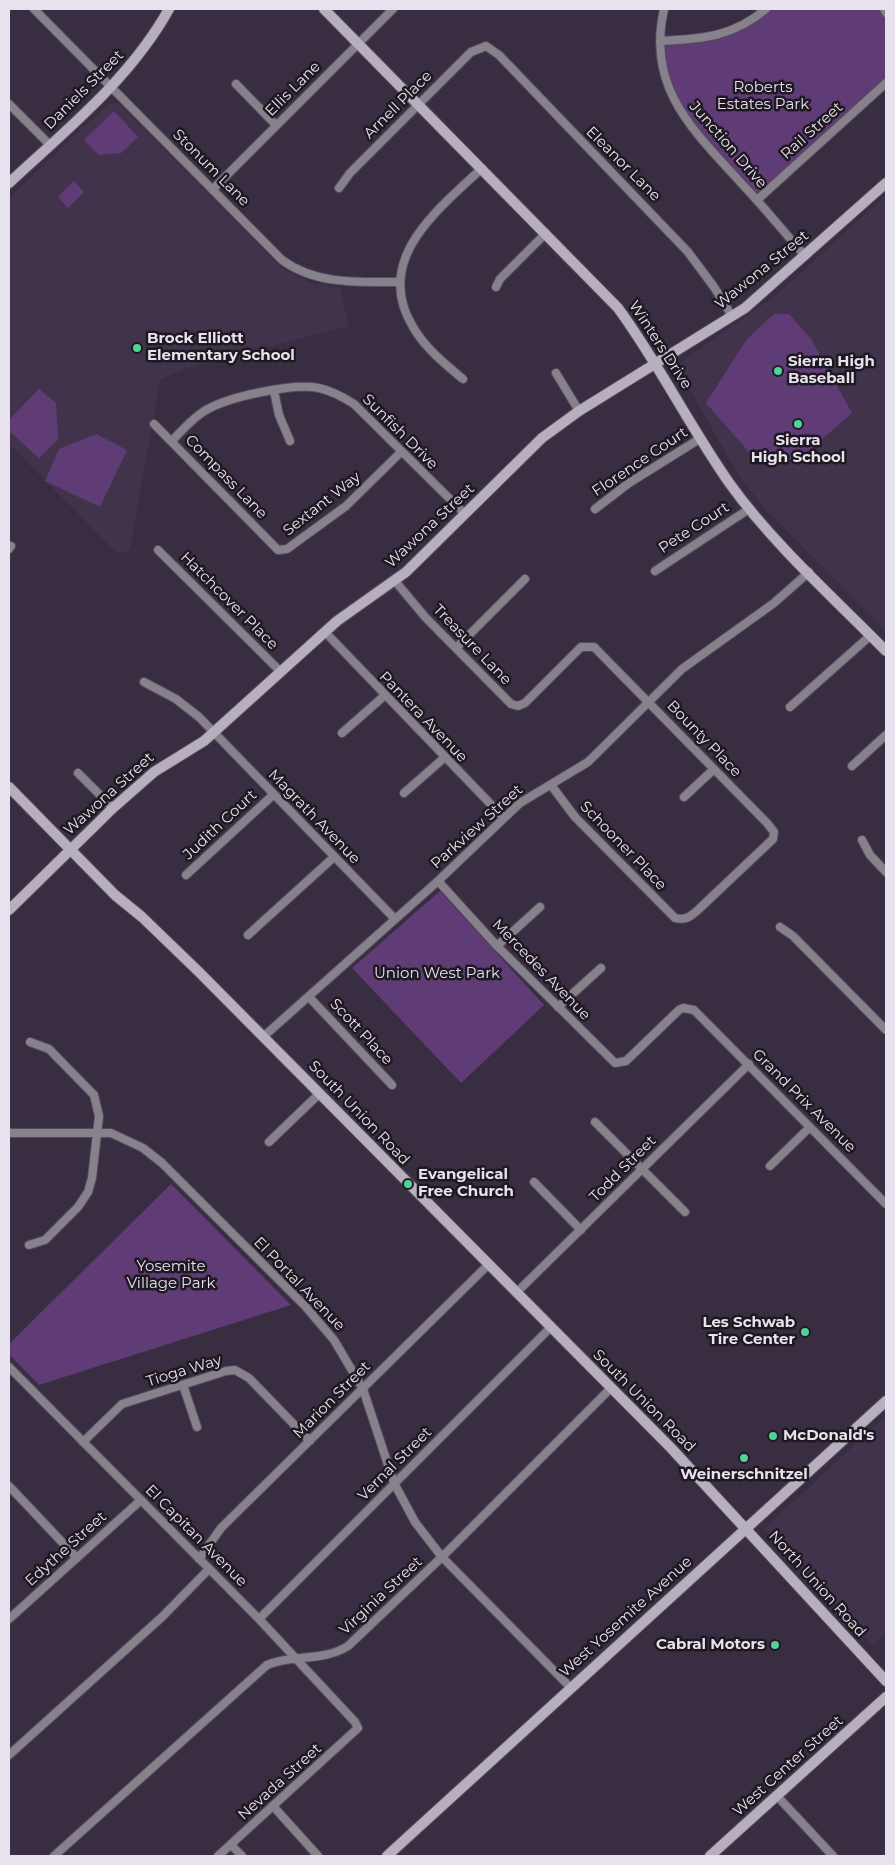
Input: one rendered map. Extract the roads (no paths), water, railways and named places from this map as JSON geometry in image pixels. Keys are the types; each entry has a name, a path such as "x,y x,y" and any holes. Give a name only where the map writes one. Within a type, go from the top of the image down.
{"street":[{"name":"Stonum Lane","path":"34,9 282,260 295,270 308,275 330,279 400,282"},
{"name":"Daniels Street","path":"9,183 112,88 146,46 167,9"},
{"name":"Winters Drive","path":"324,9 419,103 618,308 656,363 701,438 749,509 886,651"},
{"name":"Ellis Lane","path":"213,189 393,9"},
{"name":"Junction Drive","path":"664,9 660,41 664,77 673,100 700,139 757,200 805,256"},
{"path":"660,41 703,38 724,33 740,27 766,9"},
{"path":"884,9 886,14"},
{"name":"Arnell Place","path":"339,188 350,173 470,52 481,46"},
{"name":"Eleanor Lane","path":"481,46 492,49 499,55 653,214 705,274 732,316"},
{"name":"Rail Street","path":"757,200 886,83"},
{"path":"236,84 276,125"},
{"path":"9,104 50,145"},
{"path":"463,379 436,355 414,328 402,301 400,282 407,251 416,235 433,215 482,168"},
{"name":"Wawona Street","path":"9,910 113,808 154,772 204,742 346,613 394,581 542,438 580,410 732,316 805,256 886,183"},
{"path":"496,287 500,279 546,233"},
{"path":"556,373 580,410"},
{"name":"Sunfish Drive","path":"172,441 194,419 215,405 242,396 297,387 317,388 341,395 368,416 465,514"},
{"path":"274,391 279,415 290,441"},
{"name":"Compass Lane","path":"154,424 278,550"},
{"name":"Florence Court","path":"595,509 630,483 701,438"},
{"name":"Sextant Way","path":"278,550 287,549 346,506 402,452"},
{"name":"Pete Court","path":"655,571 749,509"},
{"name":"Hatchcover Place","path":"158,550 281,672"},
{"name":"Parkview Street","path":"263,1038 438,881 520,803 588,762 700,654 774,603 808,572"},
{"path":"456,648 525,579"},
{"name":"Treasure Lane","path":"394,581 511,704 518,706 525,703 581,647 594,647 598,651"},
{"name":"Pantera Avenue","path":"324,632 504,818"},
{"path":"790,707 870,635"},
{"name":"Bounty Place","path":"598,651 772,828 773,838 764,849 694,913 681,920"},
{"name":"Magrath Avenue","path":"144,682 176,699 215,732 273,795 395,919"},
{"path":"342,733 384,696"},
{"path":"852,766 886,735"},
{"path":"404,793 444,758"},
{"path":"684,797 714,769"},
{"path":"78,773 113,808"},
{"name":"Schooner Place","path":"552,785 575,817 675,918 681,920"},
{"name":"South Union Road","path":"9,787 114,895 142,917 199,972 610,1389 671,1448 747,1530"},
{"name":"Judith Court","path":"186,875 273,795"},
{"path":"862,840 870,855 886,872"},
{"path":"248,935 334,857"},
{"name":"Mercedes Avenue","path":"438,881 497,946 614,1063 626,1061 679,1010 690,1008 701,1017"},
{"path":"497,946 540,907"},
{"path":"780,927 793,936 886,1030"},
{"path":"558,1007 601,968"},
{"name":"Scott Place","path":"309,998 392,1085"},
{"name":"Grand Prix Avenue","path":"701,1017 886,1204"},
{"path":"29,1245 45,1240 78,1207 88,1192 99,1132 99,1116 94,1095 49,1049 30,1042"},
{"name":"Todd Street","path":"516,1293 748,1064"},
{"path":"269,1142 319,1094"},
{"path":"595,1122 685,1212"},
{"path":"770,1166 810,1127"},
{"name":"El Portal Avenue","path":"9,1132 99,1132 124,1138 143,1148 162,1163 334,1340 363,1389 394,1484 415,1522 442,1557 571,1688"},
{"path":"534,1182 581,1230"},
{"name":"Marion Street","path":"199,1558 221,1528 488,1265"},
{"name":"Vernal Street","path":"258,1618 550,1328"},
{"name":"El Capitan Avenue","path":"9,1367 258,1618 356,1722 358,1728"},
{"name":"Tioga Way","path":"83,1442 122,1404 226,1371 242,1373 310,1441"},
{"path":"183,1385 197,1426"},
{"name":"Virginia Street","path":"54,1856 252,1676 267,1665 277,1660 331,1654 348,1646 442,1557 610,1389"},
{"name":"West Yosemite Avenue","path":"387,1856 747,1530 886,1401"},
{"path":"9,1486 77,1558"},
{"name":"Edythe Street","path":"10,1614 77,1558 141,1500"},
{"name":"North Union Road","path":"747,1530 886,1681"},
{"path":"9,1755 162,1617 209,1569"},
{"name":"West Center Street","path":"710,1856 886,1697"},
{"name":"Nevada Street","path":"218,1856 358,1728"},
{"path":"777,1796 834,1856"},
{"path":"273,1806 318,1856"},
{"path":"231,1845 242,1856"}],"place":[{"name":"Brock Elliott Elementary School","path":"137,348"},
{"name":"Sierra High Baseball","path":"778,371"},
{"name":"Sierra High School","path":"798,424"},
{"name":"Evangelical Free Church","path":"408,1184"},
{"name":"Les Schwab Tire Center","path":"805,1332"},
{"name":"McDonald's","path":"773,1436"},
{"name":"Weinerschnitzel","path":"744,1458"},
{"name":"Cabral Motors","path":"775,1645"}],"park label":[{"name":"Roberts Estates Park","path":"763,96"},
{"name":"Union West Park","path":"437,974"},
{"name":"Yosemite Village Park","path":"171,1276"}]}
